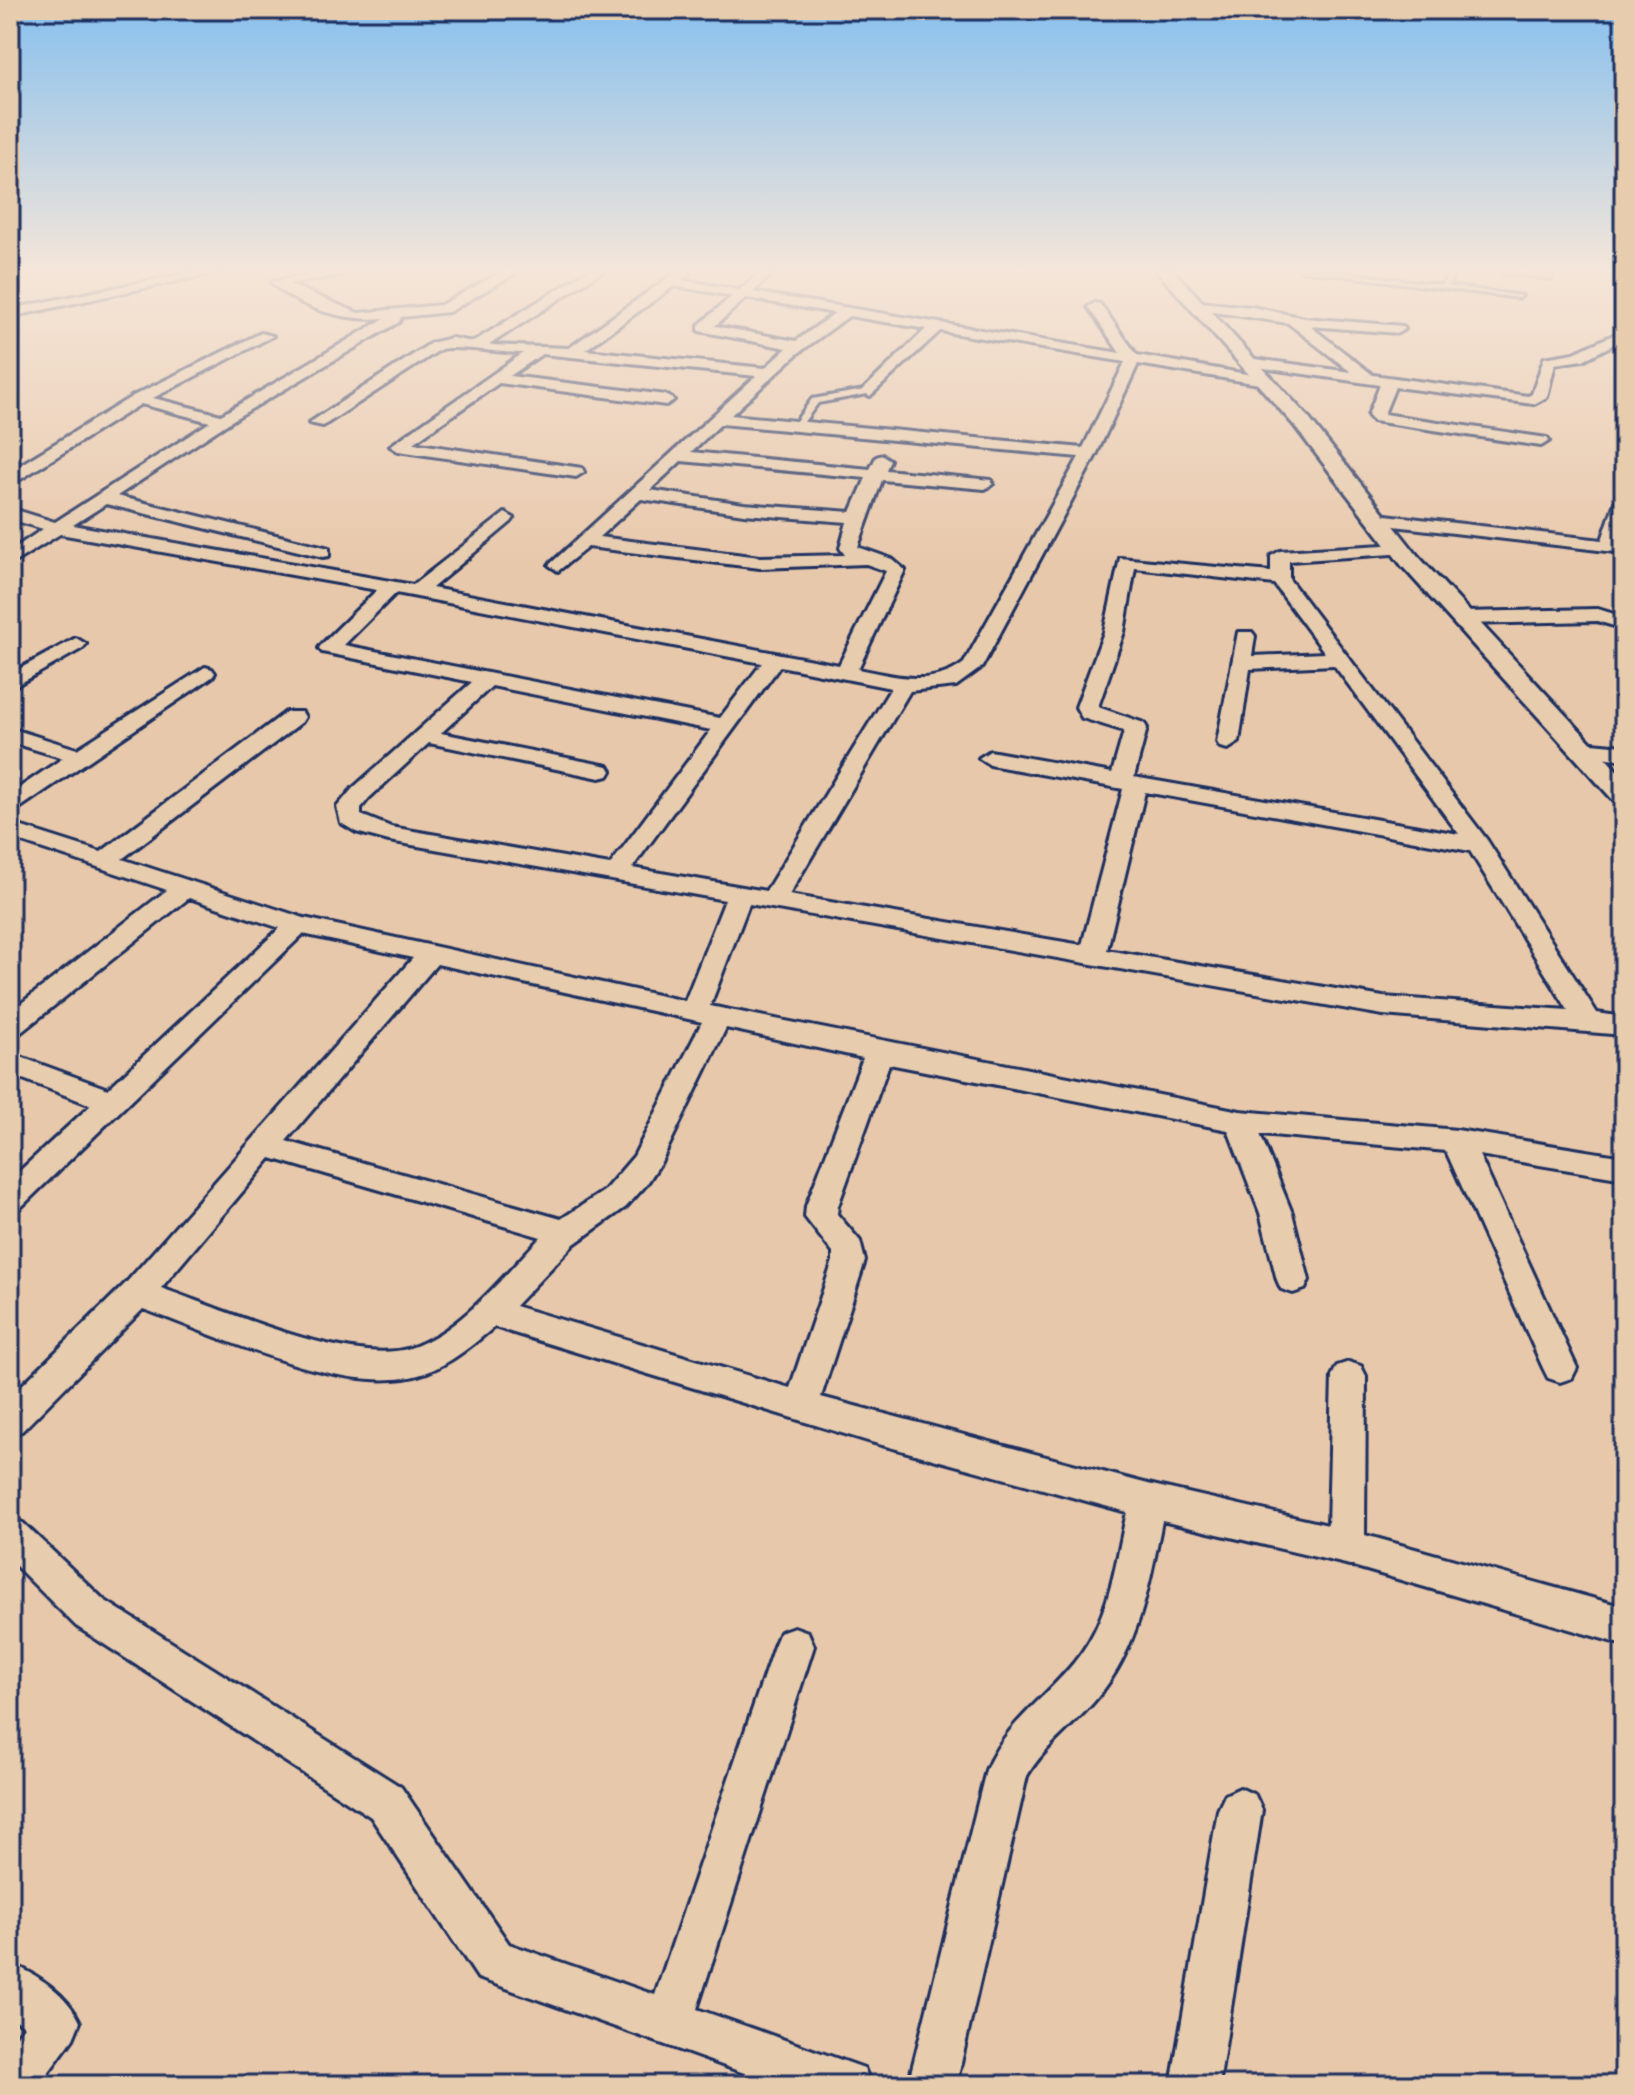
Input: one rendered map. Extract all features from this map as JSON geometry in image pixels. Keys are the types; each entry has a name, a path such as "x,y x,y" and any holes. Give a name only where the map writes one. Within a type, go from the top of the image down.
{"street":[{"path":"10,478 138,399 201,368"},
{"path":"10,559 223,420 320,368"},
{"path":"317,423 402,368"},
{"path":"511,368 398,446 576,472"},
{"path":"718,368 768,373"},
{"path":"558,565 774,368"},
{"path":"870,391 894,368"},
{"path":"10,513 57,528 392,586 904,684 945,683 959,679 972,667 1089,453 1129,368"},
{"path":"1182,368 1265,381"},
{"path":"1253,368 1401,549 1624,795"},
{"path":"1289,368 1529,401 1539,397 1547,368"},
{"path":"1355,368 1370,379"},
{"path":"495,378 666,400"},
{"path":"1389,382 1376,415 1379,418 1541,441"},
{"path":"138,399 223,420"},
{"path":"719,419 1089,453"},
{"path":"846,673 896,570 885,562 851,552 849,548 875,474 896,435"},
{"path":"678,456 985,484"},
{"path":"638,493 744,509 857,518"},
{"path":"103,498 323,552"},
{"path":"1377,519 1616,547 1624,502"},
{"path":"417,591 505,518"},
{"path":"585,541 774,565 827,564 867,558"},
{"path":"1401,549 1280,556 1280,579 1479,845 1588,1021"},
{"path":"1101,559 1280,579"},
{"path":"1092,957 1128,783 1136,728 1099,716 1087,707 1114,632 1127,562"},
{"path":"392,586 329,648 726,726"},
{"path":"1463,618 1598,615 1624,623"},
{"path":"1228,742 1245,636"},
{"path":"10,683 76,644"},
{"path":"616,873 775,659"},
{"path":"1241,663 1339,659"},
{"path":"10,804 205,673"},
{"path":"487,680 361,793 349,807 349,818 364,827 389,834 1383,1006 1624,1026"},
{"path":"773,901 904,684"},
{"path":"104,861 294,717"},
{"path":"10,735 81,757"},
{"path":"425,736 600,771"},
{"path":"1582,749 1624,753"},
{"path":"990,758 1479,845"},
{"path":"10,830 298,925 879,1052 1240,1122 1457,1141 1624,1168"},
{"path":"10,1026 186,888"},
{"path":"137,1293 337,1361 374,1367 408,1363 446,1344 489,1312 564,1232 615,1199 646,1162 706,1015 740,895"},
{"path":"10,1199 298,925"},
{"path":"10,1420 137,1293 431,954"},
{"path":"801,1406 849,1261 849,1250 821,1217 822,1206 879,1052"},
{"path":"10,1063 112,1102"},
{"path":"1240,1122 1276,1213 1293,1280"},
{"path":"1457,1141 1560,1368"},
{"path":"266,1146 564,1232"},
{"path":"489,1312 801,1406 1148,1501 1346,1547 1624,1626"},
{"path":"1346,1547 1349,1376"},
{"path":"932,2085 1007,1770 1017,1748 1082,1685 1105,1655 1120,1622 1148,1501"},
{"path":"10,1535 90,1613 386,1802 494,1962 847,2085"},
{"path":"669,2023 794,1646"},
{"path":"1195,2085 1240,1810"},
{"path":"10,1986 56,2022 10,2084"}],"lane":[{"path":"797,425 815,401 870,391"}]}
